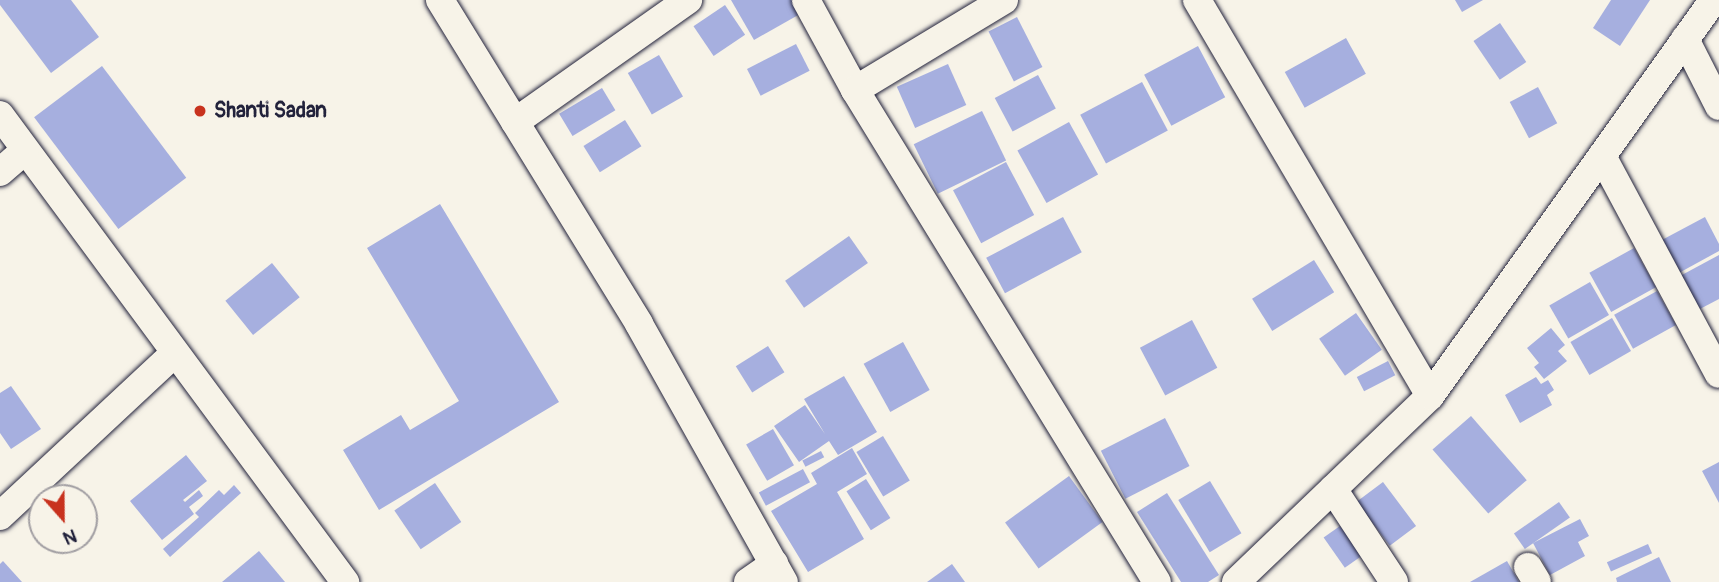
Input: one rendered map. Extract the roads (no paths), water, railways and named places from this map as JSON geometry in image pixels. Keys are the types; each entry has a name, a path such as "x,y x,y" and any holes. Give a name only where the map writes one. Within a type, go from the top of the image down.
{"street":[{"path":"440,0 639,324 779,573 748,582"},
{"path":"515,122 688,0"},
{"path":"806,0 855,90 1157,582"},
{"path":"855,90 1004,0"},
{"path":"1197,0 1430,396"},
{"path":"1245,579 1430,396 1713,0"},
{"path":"1685,39 1719,106"},
{"path":"0,115 340,580"},
{"path":"0,173 25,150"},
{"path":"1602,156 1719,374"},
{"path":"0,516 175,353"},
{"path":"1333,489 1394,582"}],"place":[{"name":"Shanti Sadan","path":"200,111"}]}
